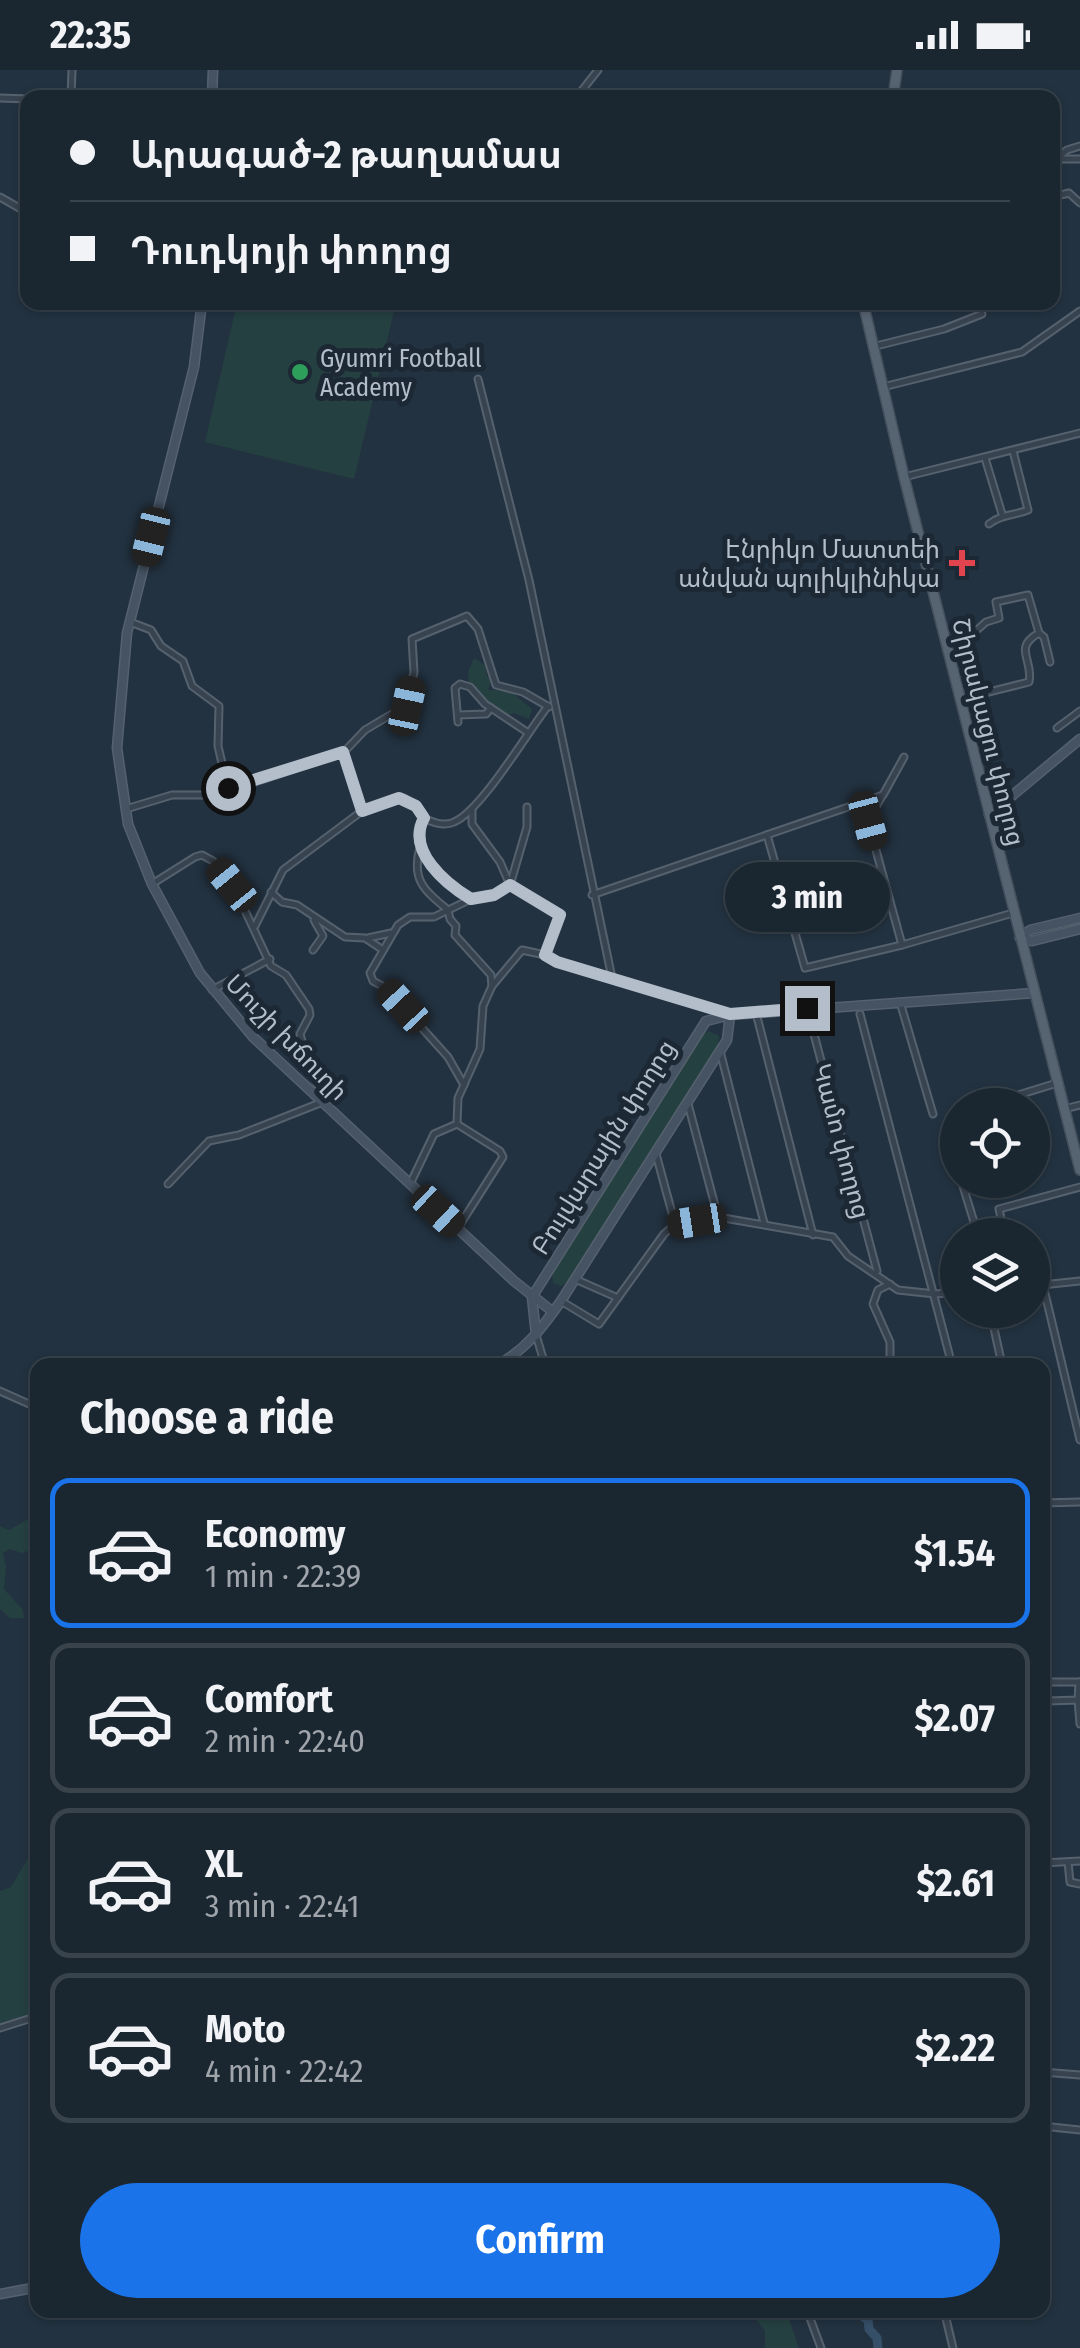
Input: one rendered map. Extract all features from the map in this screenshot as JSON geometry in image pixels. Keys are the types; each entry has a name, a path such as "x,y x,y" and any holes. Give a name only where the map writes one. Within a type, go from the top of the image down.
{"main road":[{"name":"Շիրակացու փողոց","path":"865,310 1080,1170"}],"street":[{"path":"582,90 598,70"},
{"name":"Մուշի խճուղի","path":"201,310 194,368 130,622 117,748 125,810 152,884 212,990 320,1103 553,1312"},
{"path":"883,387 1022,352 1080,311"},
{"path":"873,346 944,329 982,314"},
{"path":"478,380 529,580 551,708 612,978"},
{"path":"904,477 1080,433"},
{"path":"989,524 1002,514 1028,510 1013,451"},
{"path":"985,458 1002,514"},
{"path":"946,637 977,630 999,618 996,602 1028,595 1050,662"},
{"path":"125,810 172,795 215,795 343,752 365,730 407,706 414,672 412,639 468,616 478,628 496,685 523,692 551,708"},
{"path":"130,622 150,630 161,646 183,661 192,686 219,706 218,746 228,788"},
{"path":"961,699 1028,682 1024,648 1039,633"},
{"path":"491,708 486,714 458,718 455,688 460,684 470,687 491,708 527,732"},
{"path":"254,927 283,870 362,811 404,798 424,818 442,824 455,822 474,807 527,732 551,708"},
{"path":"1057,728 1080,711"},
{"path":"989,814 1080,739"},
{"path":"343,752 362,811"},
{"path":"902,945 868,821 904,757"},
{"path":"592,894 883,795"},
{"path":"474,807 472,824 500,862 510,885 560,915 545,955"},
{"path":"464,1084 448,1057 386,988 370,977 393,932 410,916 434,917 471,899 494,895 510,885 527,826 527,807"},
{"path":"424,818 417,838 420,848 449,886 471,899"},
{"path":"768,835 804,968 1013,913"},
{"path":"420,848 414,867 418,879 434,901 448,910 456,935 490,975 492,986"},
{"path":"152,884 194,856 209,856 232,885 272,966 286,974 309,1008 310,1015 300,1034 311,1075 325,1095 320,1103 209,1142 168,1184"},
{"path":"271,892 346,937 380,938 393,932"},
{"path":"313,918 322,931 321,940"},
{"path":"1020,938 1030,930 1080,918"},
{"path":"1020,938 1032,940 1080,929"},
{"path":"313,950 321,940 340,933"},
{"path":"365,938 383,950"},
{"path":"456,1124 458,1098 480,1049 483,1006 492,986 522,950 730,1014 1034,993"},
{"path":"212,990 270,960"},
{"path":"900,1002 933,1114"},
{"name":"Կամո փողոց","path":"807,1008 878,1274"},
{"path":"756,1012 813,1235"},
{"name":"Բուլվարային փողոց","path":"510,1358 536,1335 561,1301 727,1040 730,1014 706,1022 532,1297"},
{"path":"860,1014 950,1358"},
{"path":"720,1051 764,1224"},
{"path":"1041,1088 1057,1083"},
{"path":"687,1101 718,1217"},
{"path":"1064,1109 1080,1105"},
{"path":"409,1184 434,1134 456,1124"},
{"path":"456,1124 500,1151 502,1157 458,1229"},
{"path":"655,1151 675,1224"},
{"path":"1001,1218 999,1209 1080,1187"},
{"path":"561,1301 599,1324 675,1224 718,1217 832,1237 848,1256 898,1290 940,1294"},
{"path":"575,1279 618,1298"},
{"path":"1050,1284 1080,1281"},
{"path":"890,1284 878,1290 873,1304 890,1342 890,1356"},
{"path":"532,1297 543,1358"},
{"path":"1050,1311 1080,1440"},
{"path":"994,1328 1000,1358"},
{"path":"0,1391 30,1404"},
{"path":"1050,1503 1080,1502"},
{"path":"1050,1682 1080,1682 1080,1724"},
{"path":"1050,1701 1078,1700"},
{"path":"1068,1862 1070,1882 1080,1884"},
{"path":"1050,1863 1080,1862"},
{"path":"0,2028 30,2019"},
{"path":"1050,2072 1080,2074"},
{"path":"1050,2127 1080,2130"},
{"path":"0,2294 30,2288"},
{"path":"810,2318 821,2348"},
{"path":"946,2318 952,2348"}],"green space":[{"name":"Gyumri Football Academy","path":"235,310 394,310 354,479 205,442"},
{"path":"474,658 485,665 491,680 488,690 509,690 532,709 529,719 514,713 505,716 469,685 468,672"},
{"path":"709,1031 719,1036 718,1045 568,1282 561,1286 553,1283 552,1272 702,1035"},
{"path":"30,1518 30,1550 22,1553 9,1549 3,1553 4,1589 23,1610 24,1618 10,1618 0,1609 0,1526 9,1530"},
{"path":"30,1855 30,2014 0,2023 0,1891 11,1887"},
{"path":"755,2318 789,2318 799,2348 765,2348 765,2331"}],"waterway":[{"path":"865,2318 877,2338 878,2348"}],"place":[{"name":"Gyumri Football Academy","path":"300,372"},
{"name":"Էնրիկո Մատտեի անվան պոլիկլինիկա","path":"962,563"}],"route":[{"path":"228,788 343,752 362,811 399,798 416,806 424,818 417,838 420,848 449,886 471,899 494,895 510,885 560,915 545,955 557,962 730,1014 807,1008"}]}
